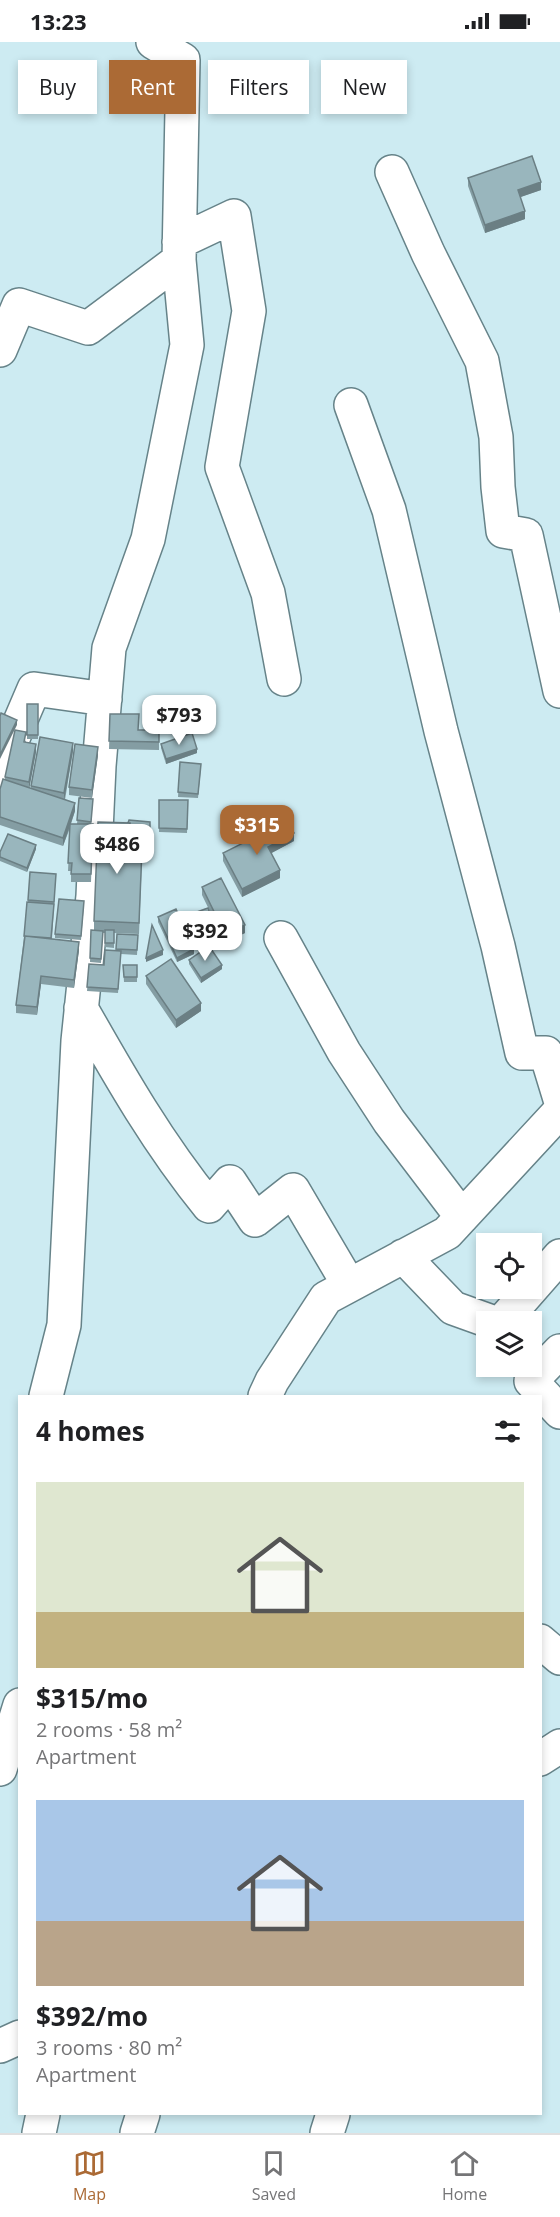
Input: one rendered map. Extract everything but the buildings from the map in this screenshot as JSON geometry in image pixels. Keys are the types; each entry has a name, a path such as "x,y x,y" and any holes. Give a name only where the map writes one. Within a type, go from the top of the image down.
{"street":[{"path":"46,1395 64,1325 81,1008 93,896 110,648 148,539 187,345 179,251 183,60 153,42"},
{"path":"392,172 428,253 482,362 496,437 503,531 526,535 560,691"},
{"path":"0,350 19,305 88,328 179,251 234,216 249,311 222,467 268,593 284,679"},
{"path":"351,405 389,510 441,731 498,946 522,1053 546,1053 560,1099"},
{"path":"0,784 13,738 34,689 105,699"},
{"path":"281,938 344,1052 389,1121 462,1217"},
{"path":"81,1008 124,1084 186,1178 209,1206 230,1182 255,1220 293,1190 349,1285"},
{"path":"265,1395 272,1381 326,1298 447,1233 560,1110"},
{"path":"403,1256 453,1308 476,1316"},
{"path":"512,1311 560,1256"},
{"path":"560,1352 531,1381 560,1412"},
{"path":"542,1643 560,1658"},
{"path":"1,1762 18,1711"},
{"path":"542,1758 560,1746"},
{"path":"0,2027 18,2032"},
{"path":"0,2046 18,2038"},
{"path":"39,2133 43,2115"},
{"path":"137,2133 143,2115"},
{"path":"327,2133 333,2115"}]}
